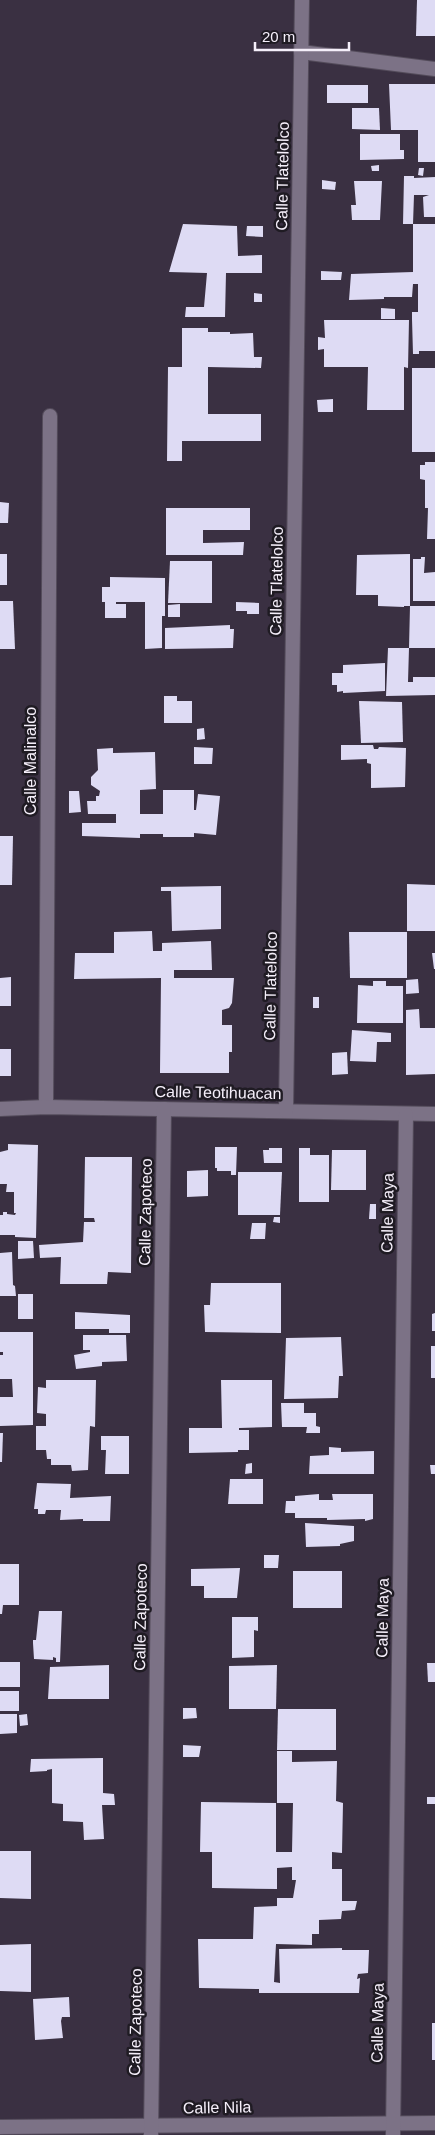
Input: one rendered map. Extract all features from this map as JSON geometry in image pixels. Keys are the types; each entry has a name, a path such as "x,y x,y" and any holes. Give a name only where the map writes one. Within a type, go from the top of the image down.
{"street":[{"name":"Calle Tlatelolco","path":"286,1111 302,0"},
{"path":"301,52 435,69"},
{"name":"Calle Malinalco","path":"46,1107 50,416"},
{"name":"Calle Teotihuacan","path":"0,1109 46,1107 406,1115 435,1114"},
{"name":"Calle Zapoteco","path":"151,2130 164,1109"},
{"name":"Calle Maya","path":"393,2129 406,1115"},
{"name":"Calle Nila","path":"0,2127 151,2130 393,2129 435,2123"}],"building":[{"path":"417,0 435,0 435,36 416,36"},
{"path":"389,84 435,84 435,162 418,162 418,130 391,130"},
{"path":"327,85 368,85 368,103 327,103"},
{"path":"352,108 379,108 380,130 352,129"},
{"path":"360,134 400,134 400,150 404,150 404,159 360,160"},
{"path":"379,165 379,171 372,171 371,166"},
{"path":"419,168 424,168 423,176 418,175"},
{"path":"404,176 414,176 414,178 435,177 435,217 424,217 423,197 429,195 414,195 413,224 403,224"},
{"path":"322,180 336,182 335,190 322,189"},
{"path":"354,181 382,181 380,220 352,220 351,205 356,205"},
{"path":"183,224 237,226 238,256 262,255 262,273 226,273 225,317 185,317 186,307 204,307 207,273 169,272"},
{"path":"413,224 435,224 435,351 419,351 419,354 413,354 412,319 412,312 418,312 418,284 413,284 412,297 349,300 351,274 413,272"},
{"path":"247,226 263,226 263,237 246,236"},
{"path":"321,271 342,272 341,280 321,280"},
{"path":"254,293 262,294 262,302 254,302"},
{"path":"381,308 395,309 395,319 381,319"},
{"path":"324,320 409,320 408,368 404,367 404,410 367,410 368,367 324,367 324,349 318,350 318,337 325,338"},
{"path":"182,328 208,328 208,332 230,332 230,334 253,333 254,357 262,357 261,368 208,367 208,414 261,414 261,441 182,441 182,461 167,461 168,367 182,367"},
{"path":"412,368 435,368 435,452 412,452"},
{"path":"333,399 333,412 318,412 317,400"},
{"path":"425,462 435,462 435,539 427,539 428,508 425,508 425,480 420,479 420,465 425,465"},
{"path":"0,502 9,503 8,523 0,523"},
{"path":"166,508 250,508 250,530 203,530 203,543 244,542 243,555 166,555"},
{"path":"0,554 7,554 7,585 0,585"},
{"path":"410,554 410,606 378,606 378,595 356,595 357,555"},
{"path":"421,557 425,557 424,573 435,572 435,601 413,601 413,559 421,559"},
{"path":"170,561 212,561 212,603 168,603"},
{"path":"110,577 165,578 165,616 162,616 162,648 145,649 145,602 116,602 116,604 126,604 126,618 105,618 105,602 102,602 102,587 110,587"},
{"path":"0,601 13,601 15,649 0,649"},
{"path":"236,602 259,603 259,614 247,614 247,611 236,611"},
{"path":"180,604 180,617 168,617 168,605"},
{"path":"410,606 435,606 435,648 409,648"},
{"path":"230,625 230,629 234,629 233,648 165,649 165,628"},
{"path":"388,648 409,648 408,682 413,682 413,677 435,677 435,695 386,696"},
{"path":"385,663 385,691 343,693 343,691 337,692 337,685 332,685 332,673 343,673 343,665"},
{"path":"164,696 177,696 177,701 192,701 192,723 164,723"},
{"path":"359,701 402,702 403,742 361,743"},
{"path":"204,728 205,739 197,740 197,729"},
{"path":"341,745 373,745 374,749 379,747 406,748 405,787 371,788 371,764 367,763 367,759 341,760"},
{"path":"194,747 213,748 212,764 194,764"},
{"path":"113,748 113,753 155,752 156,789 140,790 140,814 163,814 163,790 194,790 194,810 196,810 198,794 220,796 216,835 194,833 194,837 163,837 163,834 140,834 140,838 82,836 82,823 116,823 116,814 88,814 87,801 96,801 96,796 99,796 100,791 91,785 91,777 98,770 97,749"},
{"path":"69,791 79,791 81,812 69,813"},
{"path":"0,836 13,836 12,885 0,885"},
{"path":"407,884 435,885 435,931 407,931"},
{"path":"221,886 221,929 172,931 171,891 161,891 161,887"},
{"path":"152,931 153,951 162,951 162,943 211,941 212,970 174,970 174,978 234,978 232,1003 229,1008 222,1010 222,1025 232,1025 232,1052 229,1052 229,1073 160,1073 161,978 74,979 75,953 114,953 114,932"},
{"path":"349,932 407,932 407,978 350,978"},
{"path":"432,953 435,953 435,969 434,969"},
{"path":"11,977 11,1006 0,1006 0,978"},
{"path":"418,979 419,993 406,994 406,980"},
{"path":"373,981 386,981 386,986 403,986 403,1023 357,1023 358,985 373,986"},
{"path":"313,997 319,997 319,1008 313,1008"},
{"path":"419,1009 420,1028 435,1028 435,1074 406,1075 406,1010"},
{"path":"352,1030 391,1033 391,1042 377,1042 376,1062 350,1061"},
{"path":"0,1049 11,1049 11,1076 0,1076"},
{"path":"347,1052 348,1074 332,1075 332,1053"},
{"path":"8,1144 38,1145 36,1238 0,1235 0,1215 3,1215 3,1212 15,1215 16,1213 14,1213 14,1192 6,1192 7,1184 0,1184 0,1152 8,1150"},
{"path":"215,1147 237,1147 236,1175 231,1175 231,1171 217,1171 217,1168 215,1168"},
{"path":"269,1148 282,1148 282,1163 264,1163 263,1150 269,1150"},
{"path":"299,1148 310,1148 310,1155 329,1155 329,1202 299,1202"},
{"path":"332,1150 366,1150 366,1190 331,1190"},
{"path":"85,1157 132,1157 131,1273 108,1272 107,1284 60,1284 61,1257 40,1258 39,1245 83,1242 84,1222 95,1222 94,1218 84,1218"},
{"path":"208,1170 208,1196 187,1197 187,1171"},
{"path":"238,1172 282,1172 280,1215 238,1215"},
{"path":"370,1204 376,1204 376,1219 369,1219"},
{"path":"274,1217 280,1217 280,1223 273,1222"},
{"path":"252,1223 266,1223 265,1239 250,1239"},
{"path":"18,1241 33,1241 34,1258 18,1259"},
{"path":"12,1252 13,1285 15,1286 16,1296 0,1296 0,1253"},
{"path":"211,1283 281,1283 281,1333 205,1332 204,1305 210,1305"},
{"path":"18,1294 33,1294 33,1319 18,1319"},
{"path":"75,1312 130,1315 130,1333 109,1333 109,1329 75,1329"},
{"path":"435,1313 435,1331 432,1331 432,1314"},
{"path":"0,1332 33,1332 33,1425 0,1426 0,1397 13,1397 12,1379 0,1379 0,1355 3,1355 3,1352 0,1352"},
{"path":"83,1335 126,1335 127,1361 102,1362 102,1366 76,1369 74,1355 90,1352 90,1350 83,1350"},
{"path":"341,1337 343,1376 339,1376 338,1398 284,1399 286,1338"},
{"path":"431,1346 435,1346 435,1378 431,1378"},
{"path":"46,1380 96,1380 95,1427 90,1426 88,1470 72,1471 71,1465 51,1465 51,1459 47,1459 46,1450 36,1450 36,1426 46,1426 46,1414 37,1413 38,1387 46,1388"},
{"path":"221,1380 272,1380 272,1427 239,1428 239,1430 249,1430 249,1450 189,1453 189,1428 222,1428"},
{"path":"281,1403 304,1403 304,1413 316,1413 316,1426 320,1427 320,1433 306,1433 307,1427 282,1427"},
{"path":"0,1433 3,1433 2,1462 0,1462"},
{"path":"101,1436 129,1436 129,1474 105,1474 106,1450 101,1450"},
{"path":"329,1447 341,1448 341,1452 374,1451 374,1474 309,1474 310,1456 329,1455"},
{"path":"252,1463 252,1473 245,1474 246,1464"},
{"path":"430,1465 435,1465 435,1474 431,1474"},
{"path":"230,1479 263,1479 263,1504 228,1504"},
{"path":"37,1483 71,1484 70,1498 111,1496 110,1521 60,1520 61,1510 46,1510 45,1514 38,1514 38,1509 34,1509"},
{"path":"319,1494 319,1500 333,1500 332,1494 373,1494 373,1519 365,1521 365,1519 327,1520 327,1518 295,1518 295,1513 285,1513 286,1501 295,1501 295,1496"},
{"path":"305,1523 354,1526 354,1541 340,1544 340,1546 306,1547"},
{"path":"264,1555 279,1555 278,1568 264,1568"},
{"path":"0,1564 19,1564 19,1605 3,1605 2,1614 0,1614"},
{"path":"240,1568 237,1598 204,1598 204,1586 191,1586 191,1569"},
{"path":"293,1571 342,1571 342,1608 293,1608"},
{"path":"39,1611 62,1611 60,1662 56,1662 56,1658 53,1657 53,1660 34,1659 33,1640 36,1640"},
{"path":"232,1617 258,1617 258,1631 254,1630 254,1657 232,1658"},
{"path":"0,1662 20,1662 20,1687 0,1687"},
{"path":"427,1663 435,1663 435,1682 428,1682"},
{"path":"109,1665 109,1699 48,1699 50,1667"},
{"path":"277,1665 276,1709 229,1709 229,1666"},
{"path":"0,1691 19,1691 19,1711 0,1711"},
{"path":"183,1708 196,1708 197,1718 183,1719"},
{"path":"278,1709 336,1709 336,1750 277,1750"},
{"path":"0,1714 17,1714 17,1733 0,1734"},
{"path":"27,1714 28,1725 20,1726 19,1715"},
{"path":"183,1745 201,1746 199,1757 183,1757"},
{"path":"277,1751 292,1751 292,1762 337,1761 336,1801 343,1803 342,1853 332,1852 332,1869 342,1869 342,1901 357,1901 355,1910 342,1911 341,1919 319,1920 319,1934 312,1934 312,1945 276,1944 274,1982 280,1983 279,1949 342,1948 342,1950 369,1950 368,1973 358,1974 357,1979 360,1978 359,1993 259,1993 259,1989 199,1988 198,1939 253,1939 254,1907 277,1906 277,1898 293,1898 296,1880 292,1880 292,1867 277,1868 277,1889 212,1888 212,1852 200,1852 201,1802 276,1803 276,1852 292,1852 293,1803 277,1803"},
{"path":"103,1758 103,1793 114,1794 115,1805 102,1805 104,1839 84,1840 83,1822 63,1821 63,1804 52,1803 52,1769 30,1772 31,1759"},
{"path":"427,1797 435,1797 435,1804 427,1804"},
{"path":"0,1851 31,1851 31,1899 0,1898"},
{"path":"31,1944 31,1992 0,1991 0,1945"},
{"path":"69,1997 70,2017 62,2017 61,2021 63,2038 35,2040 33,1999"},
{"path":"432,2023 435,2023 435,2060 432,2060"}]}
